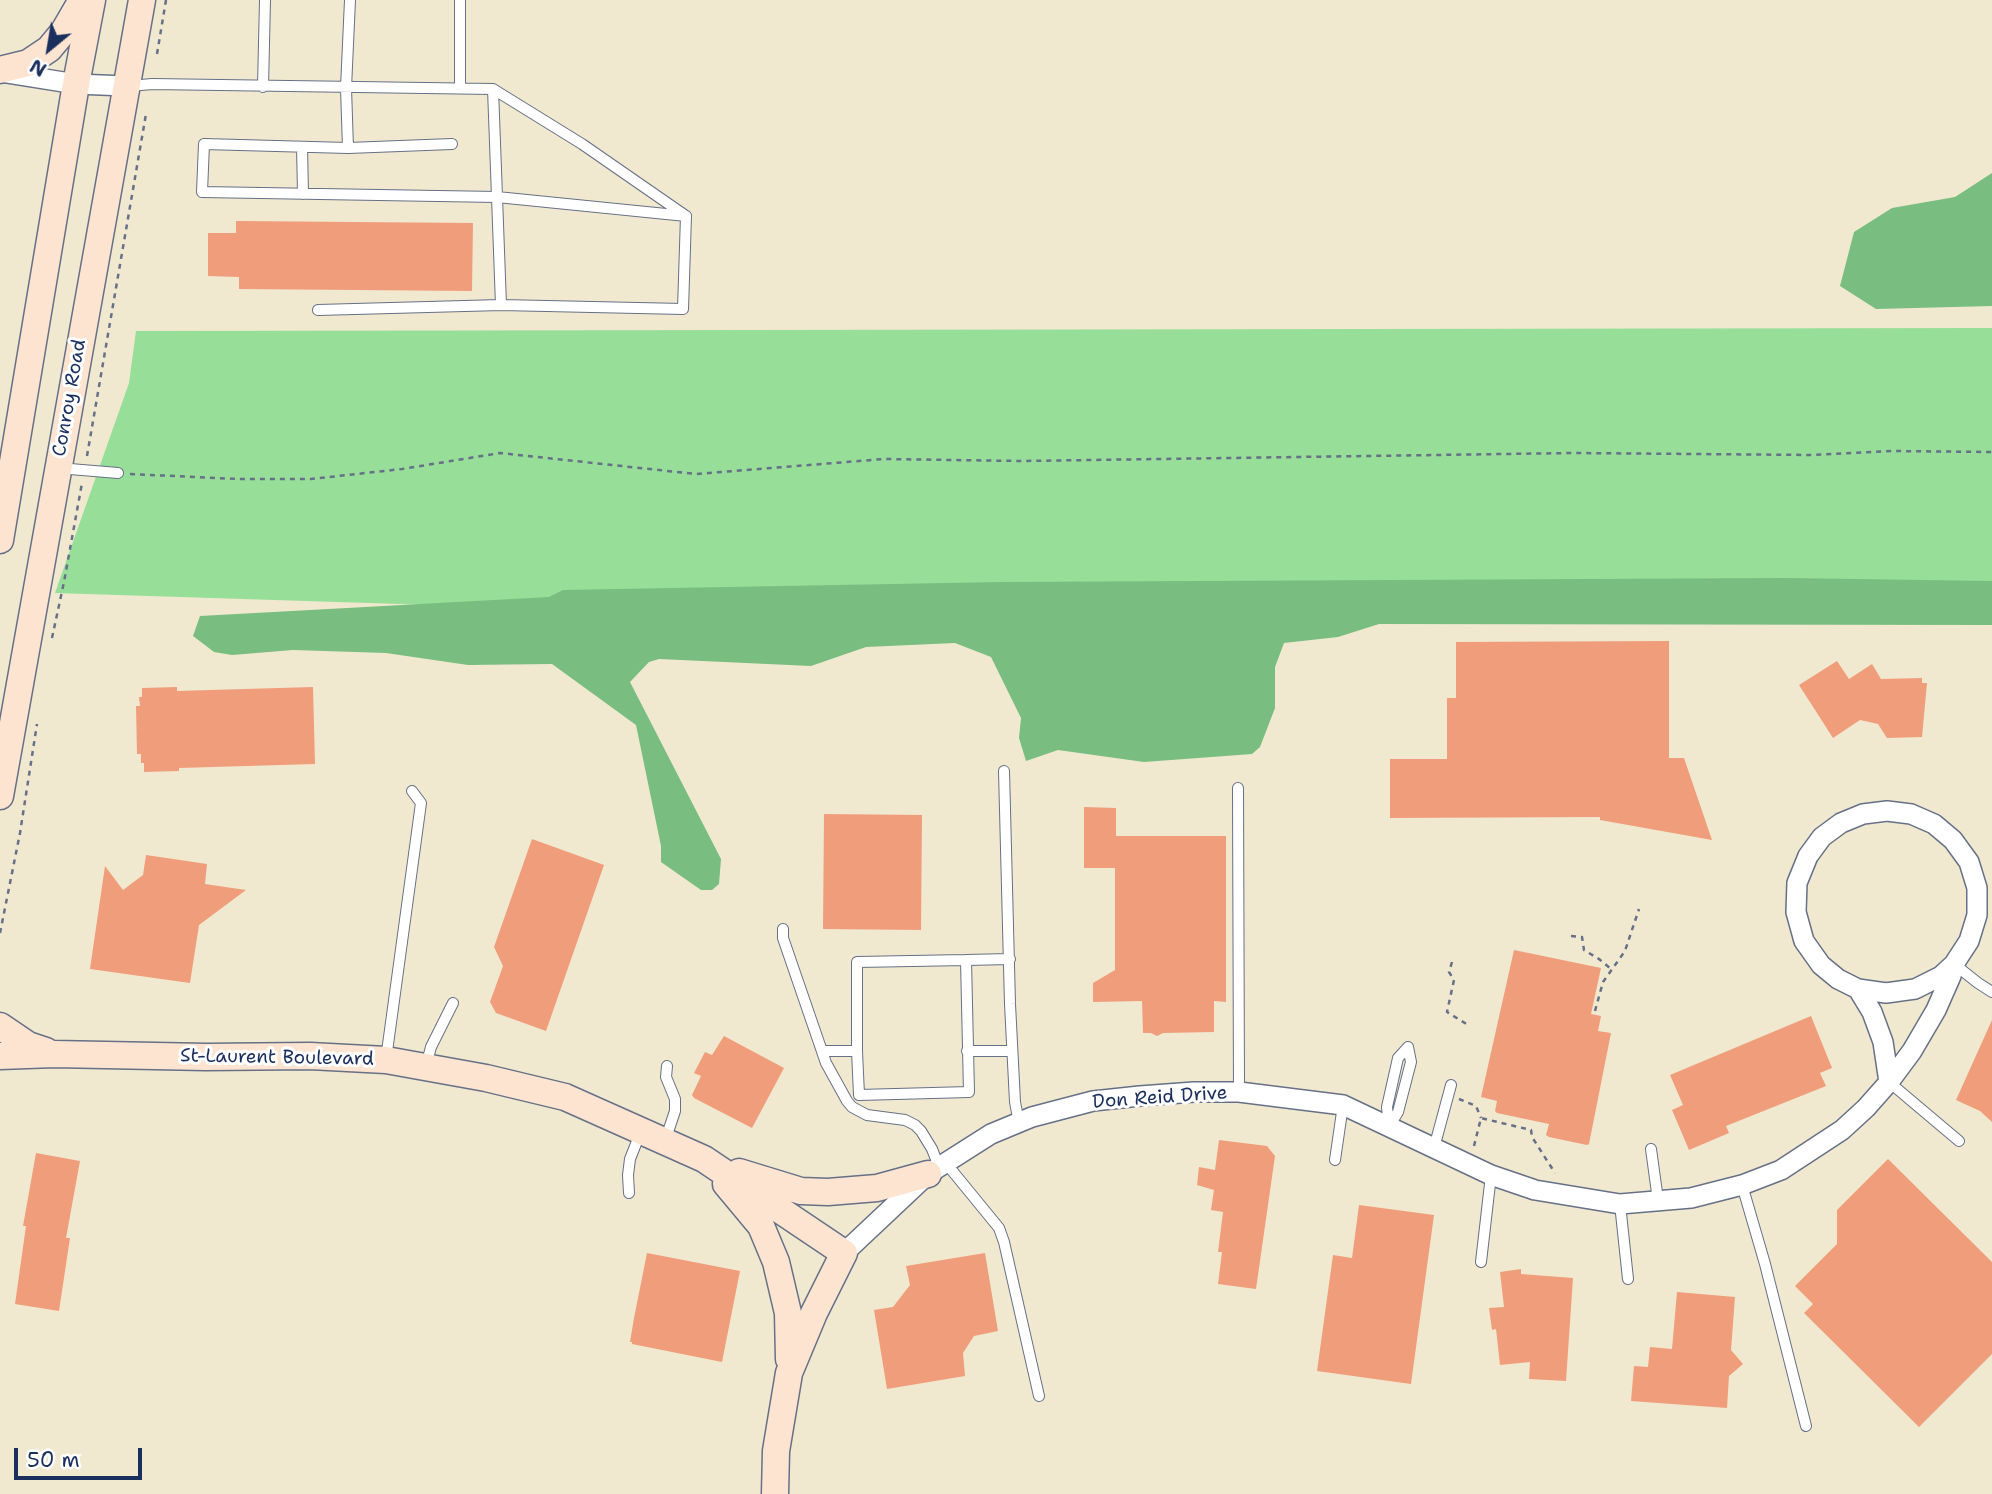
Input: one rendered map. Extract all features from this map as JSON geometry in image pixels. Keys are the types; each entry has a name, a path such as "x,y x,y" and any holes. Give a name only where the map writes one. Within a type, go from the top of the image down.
{"street":[{"path":"0,71 28,63 49,49 64,31 82,0"},
{"path":"0,540 6,462 92,0"},
{"name":"Conroy Road","path":"0,796 71,469 126,86 142,0"},
{"path":"0,71 76,85 126,86"},
{"name":"Don Reid Drive","path":"1887,811 1912,814 1934,824 1953,840 1969,862 1977,888 1977,915 1969,941 1954,964 1941,976 1915,989 1886,993 1858,989 1838,979 1821,965 1804,941 1796,912 1797,883 1808,856 1822,837 1841,823 1863,814 1887,811"},
{"name":"Don Reid Drive","path":"775,1494 776,1451 789,1374 814,1313 844,1254 937,1168 991,1134 1032,1117 1093,1101 1194,1092 1240,1092 1343,1105 1491,1175 1535,1190 1620,1204 1691,1198 1742,1185 1781,1170 1842,1130 1866,1108 1912,1051 1936,1010 1954,964"},
{"path":"1858,989 1872,1012 1883,1042 1889,1082"},
{"path":"0,1026 28,1045 54,1054"},
{"name":"St-Laurent Boulevard","path":"0,1056 310,1056 386,1060 486,1078 565,1097 704,1159 844,1254"},
{"path":"704,1159 801,1191 877,1188 937,1168"},
{"path":"704,1159 761,1226 776,1262 788,1312 789,1374"}],"lane":[{"path":"263,87 265,0"},
{"path":"348,148 346,88 350,0"},
{"path":"460,0 460,88"},
{"path":"126,86 152,84 493,89 582,144 686,216"},
{"path":"493,89 501,305"},
{"path":"452,144 348,148 205,144 202,192 497,197 686,216"},
{"path":"302,147 303,194"},
{"path":"318,310 501,305 683,309 686,216"},
{"path":"71,469 118,473"},
{"path":"1004,771 1012,1051 1019,1123"},
{"path":"1238,788 1240,1092"},
{"path":"386,1060 421,803 412,790"},
{"path":"783,929 783,938 826,1063 852,1107 867,1115 905,1120 915,1125 932,1149 937,1168 999,1228 1039,1396"},
{"path":"967,960 969,1092 859,1095 856,1051 857,962 1010,959"},
{"path":"1954,964 1992,992"},
{"path":"425,1067 431,1047 453,1003"},
{"path":"1408,1047 1411,1062 1398,1112 1389,1127 1387,1107 1398,1058 1408,1047"},
{"path":"822,1051 856,1051"},
{"path":"967,1051 1012,1051"},
{"path":"629,1193 630,1159 675,1111 675,1099 666,1077 667,1066"},
{"path":"1889,1082 1959,1141"},
{"path":"1434,1149 1451,1085"},
{"path":"1335,1160 1343,1105"},
{"path":"1651,1149 1658,1200"},
{"path":"1482,1262 1491,1175"},
{"path":"1742,1185 1806,1426"},
{"path":"1620,1204 1628,1279"}],"path":[{"path":"157,54 166,0"},
{"path":"50,644 64,582 71,469 146,114"},
{"path":"118,473 225,479 311,479 402,469 500,453 696,474 884,459 1021,461 1573,453 1813,455 1892,451 1992,452"},
{"path":"0,933 20,834 38,714"},
{"path":"1595,1011 1603,982 1625,951 1639,909"},
{"path":"1571,936 1582,937 1584,950 1611,969"},
{"path":"1452,962 1450,972 1454,980 1447,1012 1468,1026"},
{"path":"1448,1097 1476,1105 1480,1118 1474,1146"},
{"path":"1480,1118 1531,1130 1532,1137 1556,1176"}],"green space":[{"path":"1992,173 1992,306 1876,309 1840,286 1854,232 1892,208 1955,197"},
{"path":"1992,328 1992,619 964,622 55,593 129,383 136,331"},
{"path":"1785,578 1992,581 1992,625 1379,624 1338,637 1284,643 1275,667 1275,708 1260,747 1252,754 1144,762 1058,750 1026,761 1019,738 1021,718 991,657 955,643 866,647 811,666 659,659 649,662 630,682 721,859 719,884 712,890 701,890 661,862 661,846 636,725 552,664 468,665 386,653 293,650 232,655 214,652 193,636 200,616 549,597 563,590 1001,582"}],"building":[{"path":"236,221 473,223 472,291 239,289 239,277 208,276 208,233 236,233"},
{"path":"1669,641 1669,758 1684,758 1712,840 1600,820 1600,817 1390,818 1390,759 1447,759 1447,698 1456,698 1456,642"},
{"path":"1837,661 1849,679 1872,664 1881,679 1922,678 1922,683 1927,683 1922,737 1887,738 1878,724 1860,720 1833,738 1799,685"},
{"path":"177,687 177,691 313,687 315,764 179,768 179,771 144,772 141,754 137,754 136,706 140,706 142,688"},
{"path":"1084,807 1116,808 1116,836 1226,836 1226,1002 1214,1001 1214,1032 1163,1033 1157,1036 1143,1033 1142,1001 1093,1002 1093,983 1115,970 1115,868 1084,868"},
{"path":"824,814 922,815 921,930 823,929"},
{"path":"532,839 604,865 546,1031 496,1013 490,1002 503,966 494,947"},
{"path":"146,855 207,864 205,884 246,890 199,925 190,983 90,969 105,866 123,890 143,875"},
{"path":"1514,950 1601,968 1591,1014 1601,1016 1598,1031 1611,1033 1587,1145 1549,1137 1546,1135 1549,1124 1497,1113 1497,1101 1481,1097"},
{"path":"1811,1016 1832,1068 1820,1073 1826,1086 1726,1126 1729,1133 1689,1150 1672,1110 1683,1105 1670,1075"},
{"path":"1992,1020 1992,1122 1980,1111 1956,1100"},
{"path":"724,1036 784,1068 752,1128 692,1095 701,1076 694,1073 705,1052 712,1055"},
{"path":"1219,1140 1267,1146 1275,1156 1256,1289 1218,1284 1222,1252 1218,1252 1223,1212 1211,1210 1214,1190 1197,1185 1199,1167 1215,1170"},
{"path":"36,1153 80,1161 66,1238 70,1238 59,1311 15,1304 26,1226 23,1226"},
{"path":"1888,1159 1992,1262 1992,1354 1919,1427 1804,1313 1813,1304 1795,1286 1837,1244 1837,1210"},
{"path":"1359,1205 1434,1215 1411,1384 1317,1371 1333,1255 1352,1258"},
{"path":"647,1253 740,1271 722,1362 630,1342"},
{"path":"985,1253 998,1331 974,1336 963,1353 965,1376 887,1389 874,1310 893,1307 910,1285 906,1266"},
{"path":"1521,1269 1521,1274 1573,1278 1566,1381 1529,1379 1530,1362 1500,1365 1496,1329 1492,1330 1489,1308 1504,1307 1500,1272"},
{"path":"1677,1292 1735,1297 1731,1350 1743,1364 1729,1376 1727,1408 1631,1401 1634,1366 1648,1367 1650,1347 1672,1349"}]}
